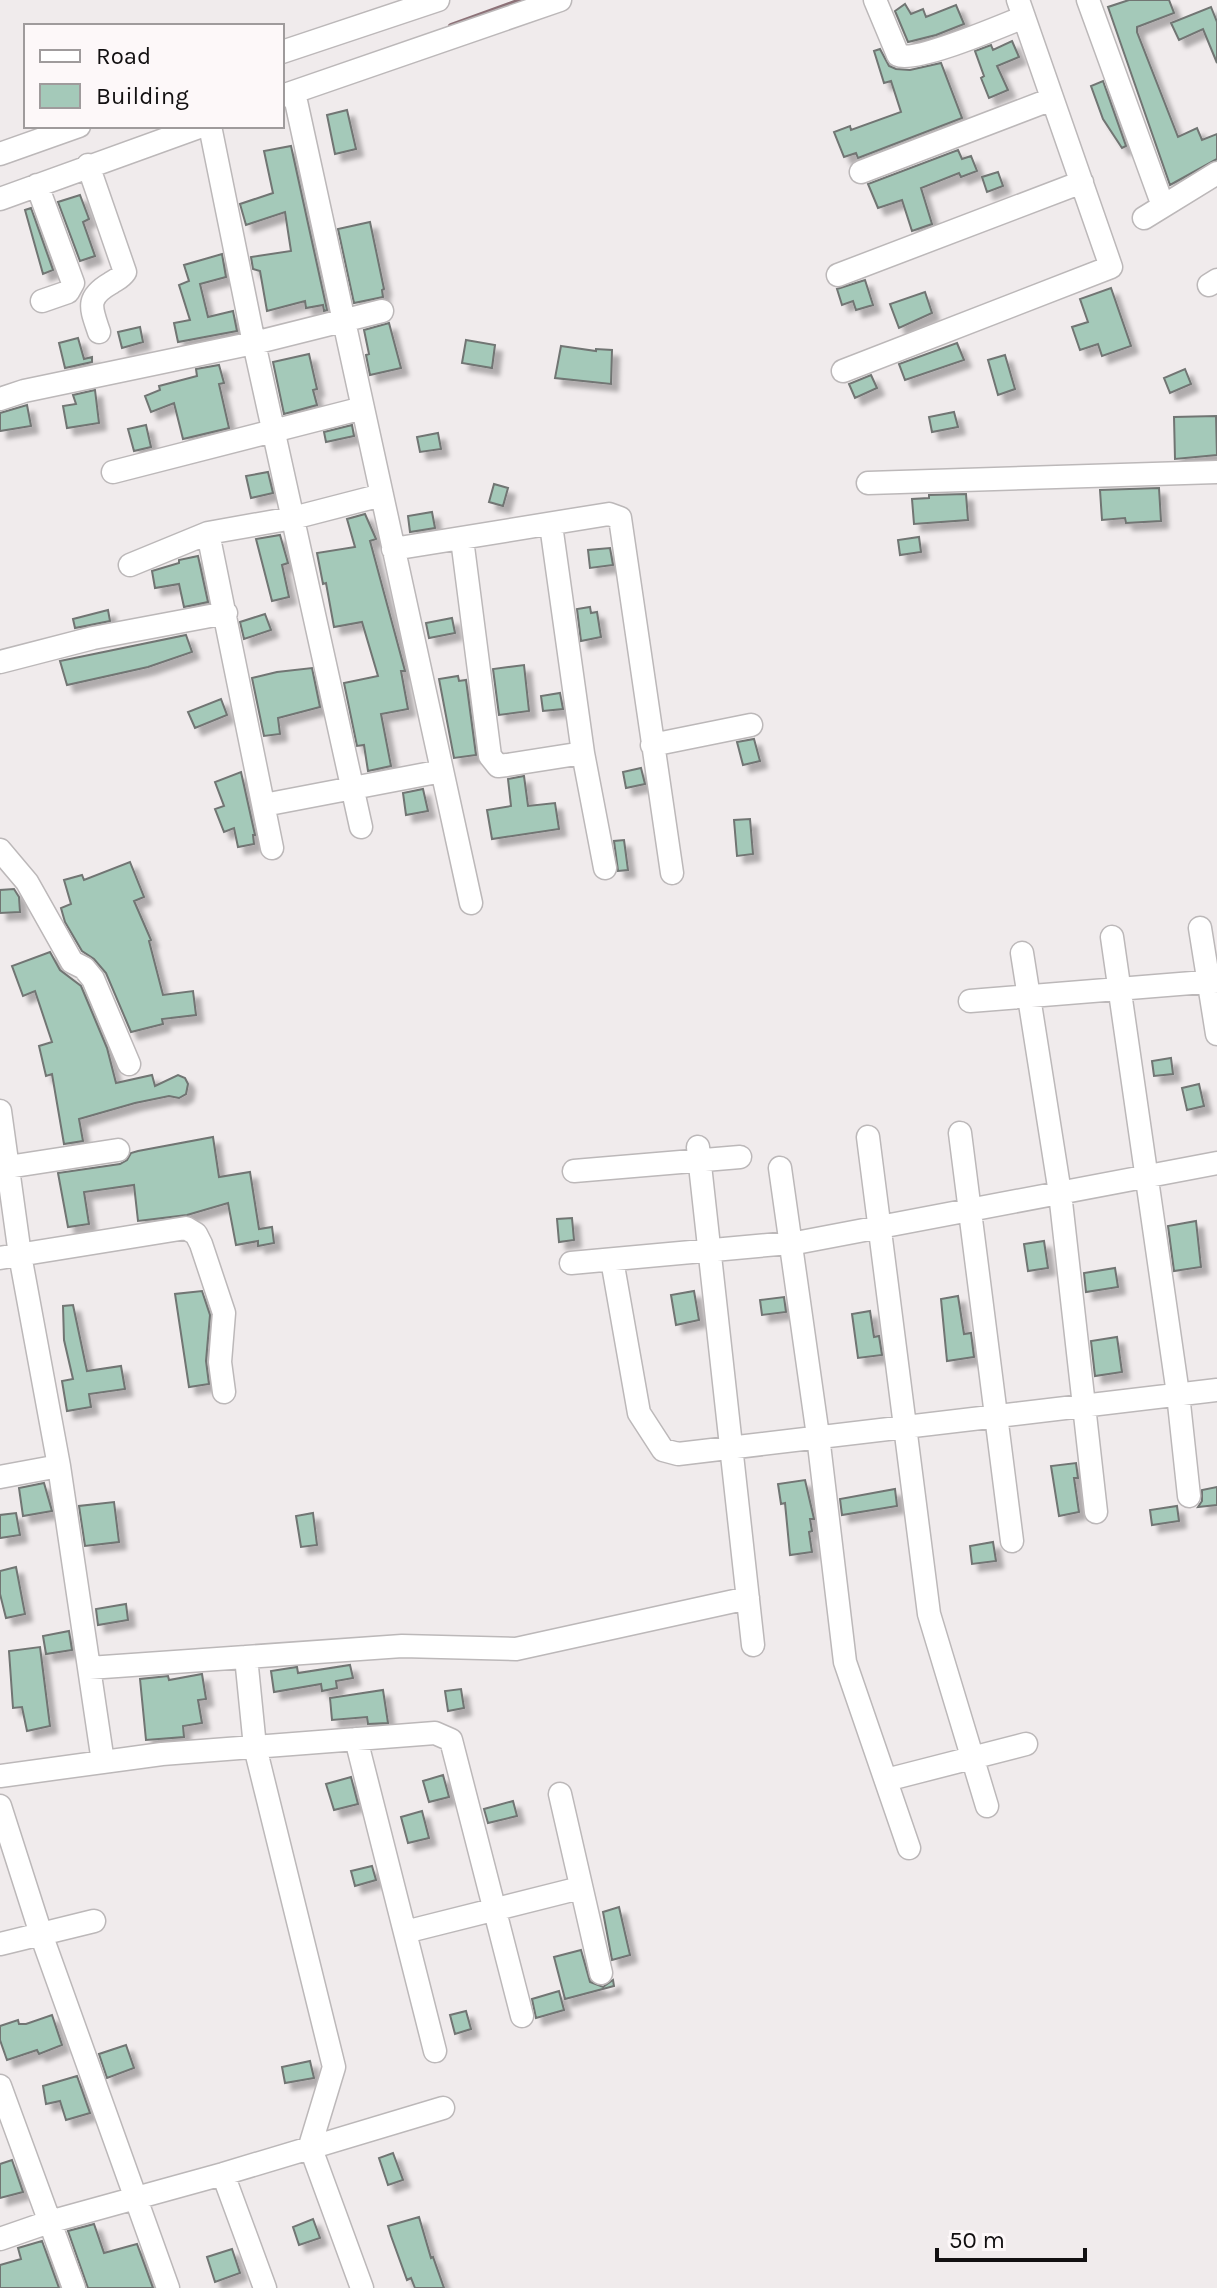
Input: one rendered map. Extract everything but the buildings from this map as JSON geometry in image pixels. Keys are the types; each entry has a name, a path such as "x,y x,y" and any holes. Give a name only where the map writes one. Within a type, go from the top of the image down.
{"street":[{"path":"284,51 438,0"},
{"path":"471,903 344,321 288,94 560,0"},
{"path":"843,371 1111,267 1021,9 944,47 905,58 898,55 875,0"},
{"path":"1088,0 1163,206"},
{"path":"861,172 1052,99"},
{"path":"0,154 73,128"},
{"path":"0,199 196,128"},
{"path":"210,128 254,343 361,827"},
{"path":"88,165 125,272 92,299 91,308 99,332"},
{"path":"1144,218 1217,173"},
{"path":"838,275 1082,182"},
{"path":"37,185 73,283 68,292 42,301"},
{"path":"0,399 24,391 254,343 382,311"},
{"path":"113,472 363,408"},
{"path":"868,483 1217,472"},
{"path":"130,565 208,533 293,518 382,495"},
{"path":"393,549 609,514 620,518 672,873"},
{"path":"551,525 583,753 605,868"},
{"path":"208,533 272,848"},
{"path":"462,539 490,756 498,766 583,753"},
{"path":"0,662 93,638 226,613"},
{"path":"652,745 751,725"},
{"path":"264,805 442,771"},
{"path":"0,850 27,882 72,962 84,968 93,979 129,1064"},
{"path":"1200,928 1213,981 1217,1034"},
{"path":"1112,937 1148,1176 1189,1496"},
{"path":"1022,953 1060,1193 1096,1512"},
{"path":"970,1001 1213,981"},
{"path":"0,1111 8,1167 10,1256 59,1466 103,1762"},
{"path":"960,1133 1012,1541"},
{"path":"868,1137 929,1614 987,1806"},
{"path":"8,1167 118,1150"},
{"path":"699,1154 753,1645"},
{"path":"574,1171 699,1154 740,1157"},
{"path":"571,1263 791,1243 1217,1163"},
{"path":"780,1168 818,1436 845,1662 909,1848"},
{"path":"10,1256 186,1228 196,1234 224,1313 220,1362 224,1392"},
{"path":"612,1260 639,1413 663,1450 678,1454 1217,1390"},
{"path":"0,1477 59,1466"},
{"path":"89,1668 402,1646 516,1649 748,1598"},
{"path":"246,1657 255,1747 334,2067 310,2146 362,2288"},
{"path":"0,1776 162,1754 435,1733 451,1740 522,2016"},
{"path":"356,1739 435,2051"},
{"path":"886,1780 1026,1744"},
{"path":"560,1794 601,1973"},
{"path":"0,1806 41,1934 168,2288"},
{"path":"405,1932 580,1888"},
{"path":"0,1944 94,1921"},
{"path":"0,2086 74,2288"},
{"path":"0,2239 49,2222 443,2108"},
{"path":"223,2174 265,2288"}],"waterway":[{"path":"451,26 523,0"}]}
